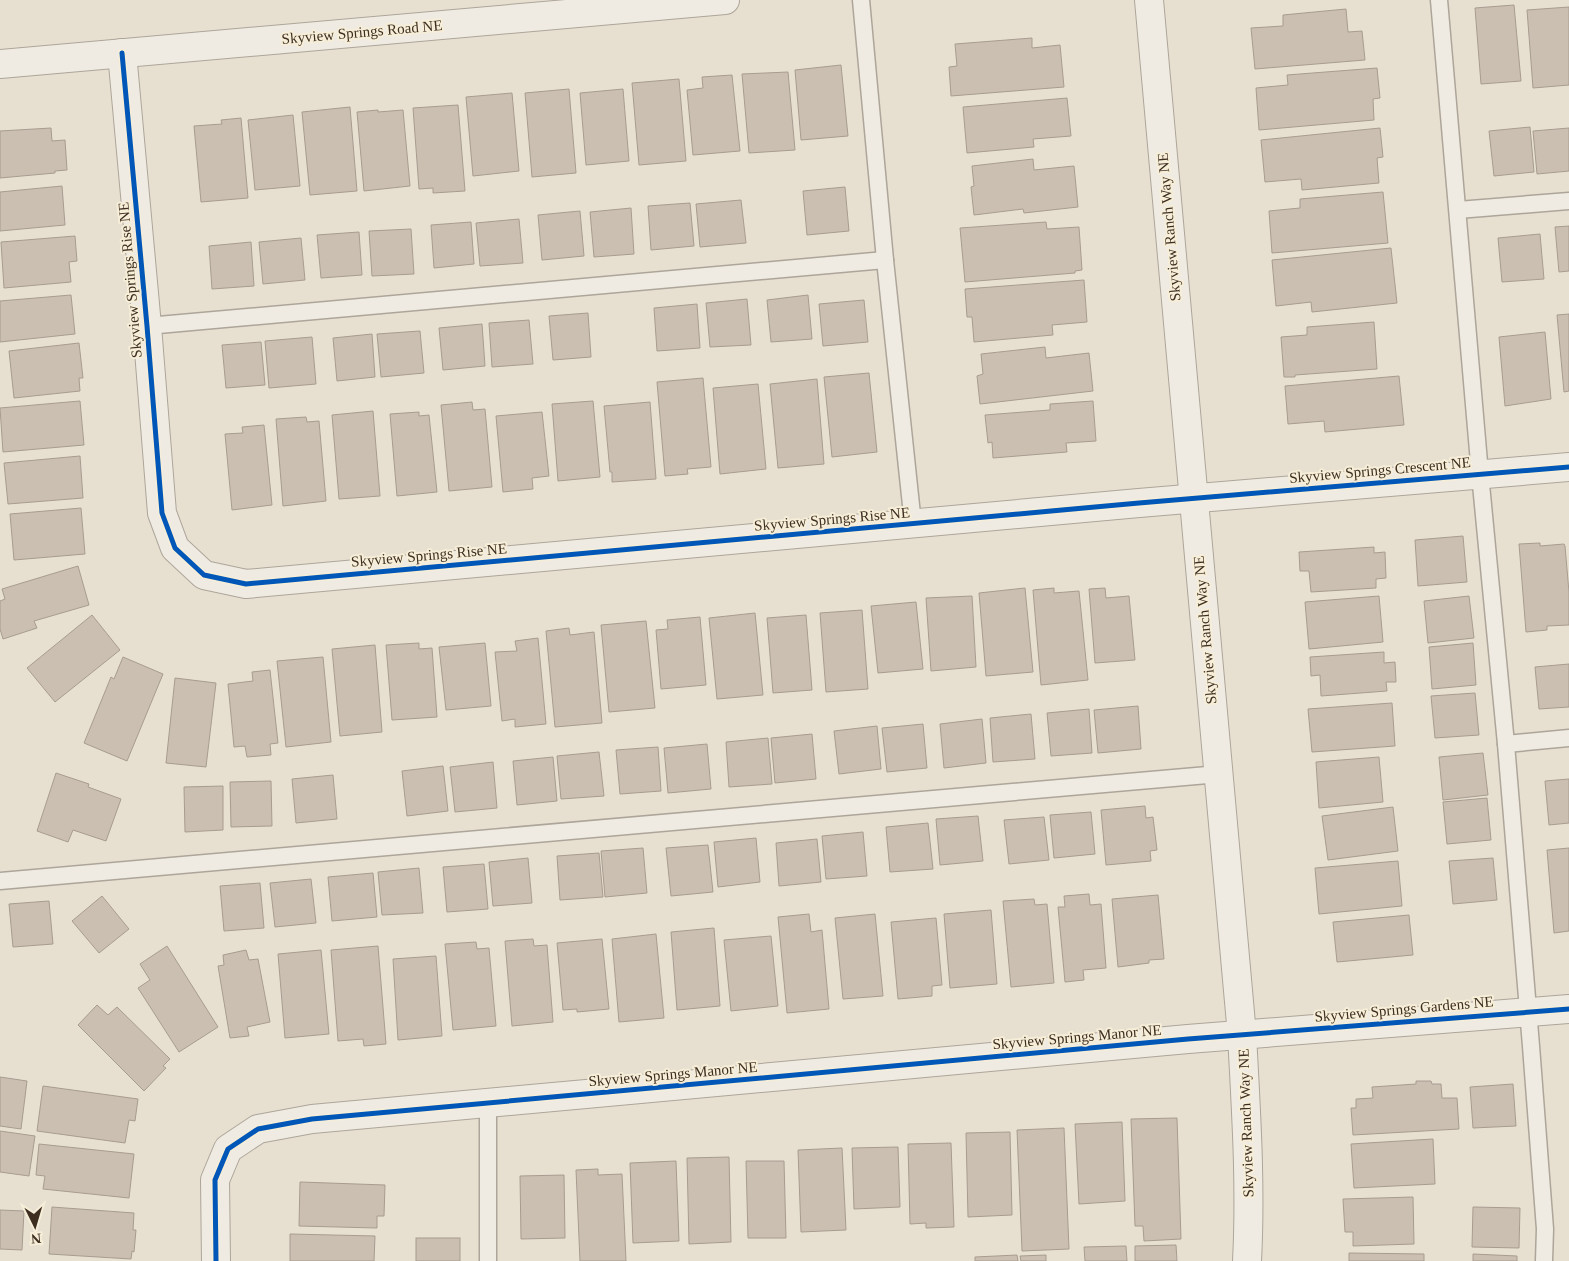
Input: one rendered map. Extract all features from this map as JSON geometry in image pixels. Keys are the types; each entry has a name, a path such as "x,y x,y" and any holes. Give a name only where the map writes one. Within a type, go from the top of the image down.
{"street":[{"name":"Skyview Springs Road NE","path":"0,64 725,0"},
{"name":"Skyview Ranch Way NE","path":"1149,0 1242,1035 1249,1212 1247,1261"},
{"name":"Skyview Springs Rise NE","path":"122,53 162,513 175,548 204,576 246,584 1193,498"},
{"name":"Skyview Springs Crescent NE","path":"1193,498 1569,467"},
{"name":"Skyview Springs Gardens NE","path":"1242,1035 1569,1009"},
{"name":"Skyview Springs Manor NE","path":"216,1261 215,1180 228,1149 258,1129 312,1119 1242,1035"}],"lane":[{"path":"861,0 885,260 913,524"},
{"path":"1439,0 1480,474 1506,744 1545,1230 1544,1261"},
{"path":"1458,210 1569,201"},
{"path":"147,326 885,260"},
{"path":"1506,744 1569,738"},
{"path":"0,881 1219,774"},
{"path":"488,1104 488,1261"}],"building":[{"path":"1514,5 1521,81 1481,84 1475,8"},
{"path":"1569,7 1569,85 1533,88 1527,10"},
{"path":"1346,9 1348,32 1362,31 1365,60 1255,69 1251,28 1283,26 1283,15"},
{"path":"1032,38 1032,48 1060,45 1064,87 951,96 949,67 957,66 955,44"},
{"path":"841,65 848,136 801,140 795,70"},
{"path":"1377,68 1380,98 1373,99 1374,120 1259,130 1256,88 1288,85 1287,75"},
{"path":"788,72 795,150 749,153 742,74"},
{"path":"732,75 740,151 693,155 687,90 703,88 702,77"},
{"path":"679,79 686,161 639,165 632,83"},
{"path":"569,89 576,173 532,177 525,93"},
{"path":"623,89 629,161 586,165 580,93"},
{"path":"512,93 519,171 473,176 466,97"},
{"path":"1067,98 1071,136 1033,139 1034,147 967,153 963,107"},
{"path":"458,105 465,191 433,193 433,188 419,189 413,108"},
{"path":"350,107 357,191 310,195 302,112"},
{"path":"378,110 378,112 403,110 410,186 364,191 357,112"},
{"path":"293,115 300,186 255,190 248,120"},
{"path":"241,118 248,198 201,202 194,126 222,124 221,120"},
{"path":"1530,127 1534,172 1494,176 1489,131"},
{"path":"51,128 52,141 65,140 67,170 55,171 55,173 0,178 0,131"},
{"path":"1380,128 1383,157 1377,158 1379,183 1302,190 1301,179 1265,182 1261,140"},
{"path":"1569,128 1569,171 1537,174 1533,131"},
{"path":"1033,159 1034,170 1074,166 1078,207 1024,213 1023,209 974,215 971,187 974,186 972,166"},
{"path":"62,186 65,225 0,231 0,192"},
{"path":"845,187 849,231 807,235 803,191"},
{"path":"1383,192 1388,243 1272,253 1269,211 1300,208 1300,199"},
{"path":"741,200 746,243 700,247 696,204"},
{"path":"690,203 694,246 651,250 648,206"},
{"path":"631,208 634,254 594,257 590,212"},
{"path":"580,211 584,256 542,260 538,215"},
{"path":"519,219 523,263 480,266 476,223"},
{"path":"471,222 474,264 434,268 431,225"},
{"path":"1046,222 1047,229 1079,227 1082,270 1075,271 1075,273 965,282 960,228"},
{"path":"1569,226 1569,271 1559,272 1555,227"},
{"path":"411,229 414,274 372,276 369,231"},
{"path":"359,232 362,275 321,278 317,235"},
{"path":"1540,234 1544,279 1502,282 1498,238"},
{"path":"75,236 77,261 69,262 71,282 4,288 1,242"},
{"path":"301,238 305,280 263,284 259,242"},
{"path":"251,242 254,286 212,289 209,246"},
{"path":"1391,248 1397,303 1312,312 1311,302 1276,306 1272,260"},
{"path":"1084,280 1087,322 1052,325 1053,335 974,342 972,317 967,317 965,289"},
{"path":"71,295 75,334 0,342 0,301"},
{"path":"808,295 812,339 771,342 767,300"},
{"path":"747,299 751,345 710,347 706,303"},
{"path":"864,300 868,342 823,346 819,304"},
{"path":"697,304 700,348 657,351 654,308"},
{"path":"588,313 591,357 553,360 549,316"},
{"path":"1569,314 1569,391 1564,392 1557,315"},
{"path":"529,320 533,364 492,367 489,323"},
{"path":"1374,322 1377,369 1284,377 1281,337 1307,335 1307,327"},
{"path":"482,324 485,366 443,370 439,328"},
{"path":"420,331 424,373 381,377 377,334"},
{"path":"1545,332 1551,399 1505,406 1499,337"},
{"path":"372,334 375,377 337,381 333,338"},
{"path":"312,337 316,384 269,388 265,341"},
{"path":"261,342 265,385 226,388 222,345"},
{"path":"79,343 83,378 79,378 80,391 14,398 9,351"},
{"path":"1045,347 1046,358 1089,353 1093,391 980,404 977,376 983,374 981,354"},
{"path":"869,373 877,452 832,457 824,377"},
{"path":"1399,376 1404,425 1325,432 1324,421 1288,424 1285,386"},
{"path":"703,378 711,467 687,469 688,474 665,476 657,382"},
{"path":"817,379 824,464 778,468 770,384"},
{"path":"758,384 766,469 720,474 713,388"},
{"path":"80,401 84,445 3,452 0,408"},
{"path":"593,401 600,477 558,481 552,404"},
{"path":"1093,401 1096,441 1066,443 1067,452 993,458 992,442 988,443 985,415 1050,410 1050,404"},
{"path":"472,402 473,410 485,409 492,487 449,491 441,405"},
{"path":"650,402 656,479 612,482 604,406"},
{"path":"373,411 380,496 339,499 332,415"},
{"path":"419,412 419,416 429,415 437,492 397,496 390,414"},
{"path":"542,412 549,476 532,478 533,489 503,492 496,416"},
{"path":"306,417 307,422 319,421 326,501 283,506 276,419"},
{"path":"264,425 272,505 232,510 225,434 243,433 242,427"},
{"path":"80,456 83,498 8,504 4,463"},
{"path":"81,508 85,554 14,560 10,514"},
{"path":"1463,536 1467,582 1418,586 1415,540"},
{"path":"1540,543 1540,546 1564,544 1565,546 1569,592 1569,625 1547,626 1547,630 1526,632 1519,544"},
{"path":"1374,547 1374,553 1385,552 1386,578 1376,579 1376,588 1311,592 1309,571 1300,571 1299,552"},
{"path":"78,566 89,605 34,621 37,628 3,639 0,629 0,601 5,599 2,589"},
{"path":"1025,588 1033,672 986,676 979,593"},
{"path":"1054,588 1054,593 1079,591 1088,680 1041,685 1033,590"},
{"path":"1105,588 1106,598 1129,596 1135,660 1095,663 1089,589"},
{"path":"972,596 976,667 931,671 926,598"},
{"path":"1379,596 1383,642 1309,649 1305,602"},
{"path":"1469,596 1474,638 1428,643 1424,601"},
{"path":"916,602 923,669 878,673 871,606"},
{"path":"862,610 868,689 826,692 820,613"},
{"path":"755,613 763,695 717,699 709,618"},
{"path":"92,615 120,650 55,702 27,668"},
{"path":"806,615 812,690 773,693 767,618"},
{"path":"700,617 706,685 661,689 656,630 668,629 667,620"},
{"path":"646,621 655,708 609,712 601,625"},
{"path":"569,628 570,635 594,632 602,723 555,727 546,631"},
{"path":"538,638 546,724 515,727 515,719 502,721 495,652 517,651 515,641"},
{"path":"419,643 419,649 432,648 437,717 392,720 386,645"},
{"path":"485,643 491,706 446,710 439,647"},
{"path":"1473,643 1476,685 1432,689 1429,647"},
{"path":"375,645 382,732 340,736 332,649"},
{"path":"1384,652 1384,663 1395,662 1396,682 1386,682 1387,691 1321,696 1320,675 1311,676 1310,657"},
{"path":"123,657 163,674 127,761 84,743 111,677 114,679"},
{"path":"323,657 331,742 286,747 277,661"},
{"path":"1569,664 1569,707 1539,709 1535,667"},
{"path":"270,670 278,743 270,744 271,755 247,757 245,746 234,747 228,684 253,681 252,672"},
{"path":"175,678 216,683 206,767 166,763"},
{"path":"1475,693 1479,735 1435,738 1431,696"},
{"path":"1392,703 1395,746 1312,752 1308,709"},
{"path":"1138,706 1141,749 1098,753 1094,710"},
{"path":"1089,709 1092,753 1051,756 1047,713"},
{"path":"1031,714 1035,759 993,762 990,718"},
{"path":"982,719 986,763 944,768 940,724"},
{"path":"923,724 927,768 887,772 882,728"},
{"path":"877,726 881,769 839,774 834,731"},
{"path":"812,734 816,779 775,783 771,738"},
{"path":"768,738 772,784 729,787 726,742"},
{"path":"707,744 711,789 668,793 664,748"},
{"path":"658,747 661,791 620,794 616,750"},
{"path":"599,752 604,796 561,799 557,756"},
{"path":"1483,753 1488,795 1443,800 1439,757"},
{"path":"553,757 557,801 517,805 513,761"},
{"path":"1379,757 1383,802 1319,808 1316,762"},
{"path":"493,762 497,808 455,812 450,767"},
{"path":"443,766 448,811 407,816 402,771"},
{"path":"56,773 89,784 88,787 121,799 106,841 73,830 68,842 37,831"},
{"path":"333,775 337,819 296,823 292,779"},
{"path":"1569,779 1569,823 1549,825 1545,781"},
{"path":"271,781 272,826 231,827 230,782"},
{"path":"223,786 223,830 185,832 184,787"},
{"path":"1487,798 1491,840 1447,844 1443,802"},
{"path":"1145,806 1146,818 1153,817 1157,850 1150,851 1151,861 1106,865 1101,810"},
{"path":"1393,807 1398,851 1328,860 1322,816"},
{"path":"1091,812 1095,854 1054,858 1050,815"},
{"path":"978,816 983,861 940,865 936,819"},
{"path":"1044,817 1049,860 1009,864 1004,820"},
{"path":"928,823 933,869 890,872 886,827"},
{"path":"863,832 867,876 826,879 822,836"},
{"path":"756,838 760,882 718,887 714,842"},
{"path":"817,839 821,882 779,886 776,843"},
{"path":"708,845 713,892 671,896 666,848"},
{"path":"643,848 647,893 605,897 601,851"},
{"path":"1569,848 1569,931 1554,933 1547,850"},
{"path":"599,853 603,897 560,900 557,856"},
{"path":"528,858 532,903 493,906 489,862"},
{"path":"1493,858 1497,900 1453,904 1449,861"},
{"path":"1398,861 1402,906 1319,914 1315,868"},
{"path":"484,864 488,909 447,912 443,867"},
{"path":"419,868 423,913 382,915 378,872"},
{"path":"373,873 377,917 332,921 328,877"},
{"path":"311,879 316,923 275,927 270,883"},
{"path":"260,883 264,928 224,931 220,886"},
{"path":"1089,894 1090,905 1101,904 1106,968 1083,970 1084,980 1065,982 1058,907 1065,907 1064,896"},
{"path":"1158,895 1164,959 1149,960 1149,963 1118,967 1112,899"},
{"path":"102,896 129,929 99,953 72,921"},
{"path":"1034,899 1035,905 1047,904 1054,983 1011,987 1003,901"},
{"path":"49,901 53,944 13,947 9,904"},
{"path":"991,910 997,984 950,988 944,914"},
{"path":"809,914 811,932 822,930 829,1009 787,1013 778,917"},
{"path":"875,914 883,996 843,999 835,918"},
{"path":"1409,915 1413,955 1337,962 1333,922"},
{"path":"936,918 942,985 932,986 932,996 898,999 891,922"},
{"path":"714,928 720,1006 677,1010 671,932"},
{"path":"656,934 664,1018 619,1022 612,939"},
{"path":"771,936 778,1006 731,1011 724,940"},
{"path":"533,939 534,946 547,945 553,1022 512,1026 505,941"},
{"path":"602,939 609,1009 577,1012 577,1009 563,1010 557,943"},
{"path":"476,942 477,949 489,948 496,1026 453,1030 445,944"},
{"path":"167,946 218,1027 179,1052 138,988 150,980 140,964"},
{"path":"378,946 386,1044 364,1046 363,1039 338,1041 331,950"},
{"path":"246,950 249,960 258,959 270,1022 247,1027 249,1036 230,1038 218,966 224,965 223,955"},
{"path":"321,950 329,1034 285,1038 278,954"},
{"path":"436,956 442,1036 398,1040 393,959"},
{"path":"97,1005 108,1015 117,1007 170,1059 163,1066 166,1068 144,1091 78,1025"},
{"path":"0,1077 27,1081 21,1129 0,1126"},
{"path":"1416,1081 1431,1081 1432,1084 1441,1084 1442,1098 1457,1098 1459,1129 1353,1135 1351,1108 1356,1108 1356,1099 1373,1098 1372,1087 1416,1084"},
{"path":"1513,1084 1516,1126 1473,1128 1470,1087"},
{"path":"43,1086 138,1099 135,1121 129,1120 125,1143 37,1131"},
{"path":"1177,1118 1181,1239 1144,1241 1143,1226 1135,1226 1131,1119"},
{"path":"1122,1122 1125,1201 1079,1204 1075,1124"},
{"path":"1064,1128 1069,1249 1022,1251 1017,1130"},
{"path":"0,1131 35,1136 29,1176 0,1172"},
{"path":"1010,1132 1012,1215 968,1217 966,1133"},
{"path":"1433,1139 1435,1184 1354,1188 1351,1144"},
{"path":"951,1143 954,1227 926,1228 926,1223 910,1224 908,1144"},
{"path":"39,1144 134,1154 129,1198 43,1189 45,1176 36,1175"},
{"path":"898,1147 900,1207 854,1209 852,1148"},
{"path":"842,1148 846,1230 801,1232 798,1150"},
{"path":"729,1157 731,1242 689,1244 687,1158"},
{"path":"676,1161 679,1241 633,1243 630,1163"},
{"path":"746,1161 784,1161 786,1238 748,1238"},
{"path":"598,1169 598,1175 622,1174 626,1261 580,1261 576,1170"},
{"path":"564,1175 565,1238 521,1239 520,1176"},
{"path":"300,1182 385,1185 384,1216 377,1216 377,1228 299,1226"},
{"path":"1413,1197 1414,1244 1353,1246 1353,1232 1345,1232 1343,1199"},
{"path":"52,1207 134,1213 133,1230 136,1230 134,1252 132,1251 131,1259 49,1254"},
{"path":"1473,1207 1520,1208 1519,1248 1472,1247"},
{"path":"0,1210 24,1211 22,1250 0,1249"},
{"path":"290,1234 375,1236 374,1261 290,1261"},
{"path":"416,1238 460,1238 460,1261 416,1261"},
{"path":"1176,1245 1177,1261 1135,1261 1135,1246"},
{"path":"1126,1246 1127,1261 1085,1261 1084,1247"},
{"path":"1349,1253 1424,1254 1424,1261 1349,1261"},
{"path":"1473,1254 1517,1256 1517,1261 1473,1261"},
{"path":"1017,1255 1018,1261 975,1261 975,1257"},
{"path":"1046,1255 1046,1261 1021,1261 1020,1256"}],"cycle path":[{"path":"122,53 162,513 175,548 204,575 246,584 1139,503 1569,467"},
{"path":"216,1261 215,1180 228,1149 258,1129 312,1119 1188,1039 1569,1009"}]}
